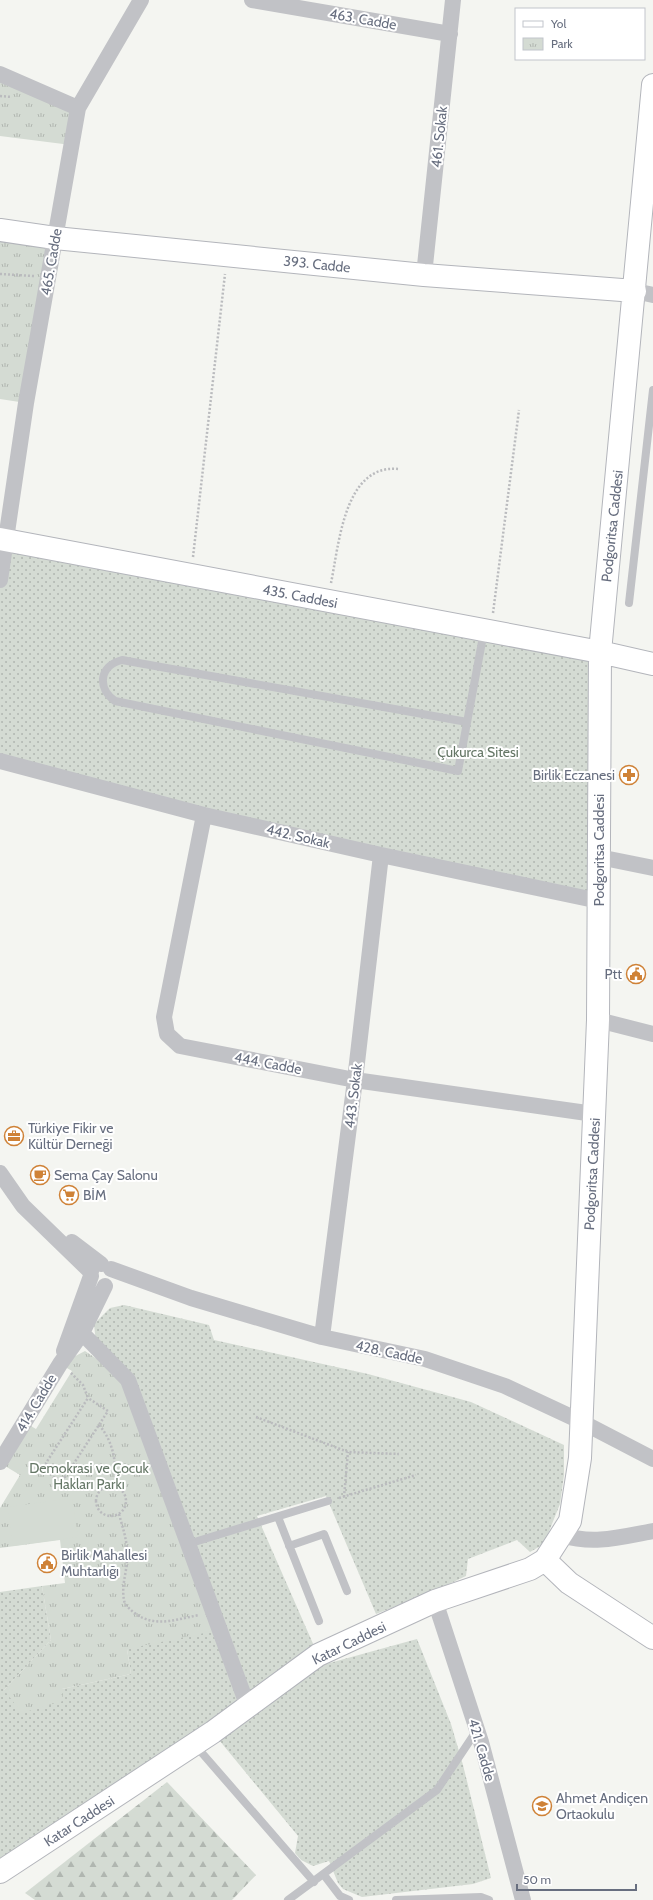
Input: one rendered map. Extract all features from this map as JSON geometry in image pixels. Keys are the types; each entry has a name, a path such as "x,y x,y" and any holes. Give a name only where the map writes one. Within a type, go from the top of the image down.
{"main road":[{"name":"Podgoritsa Caddesi","path":"545,1560 570,1521 576,1491 580,1458 580,1421 598,1020 600,652 644,293 653,85"},
{"name":"393. Cadde","path":"0,230 55,238 424,275 644,293"},
{"name":"435. Caddesi","path":"3,540 600,652 653,664"},
{"name":"Katar Caddesi","path":"0,1872 194,1745 318,1655 435,1601 530,1569 545,1560"},
{"path":"545,1560 569,1583 653,1638"}],"street":[{"name":"465. Cadde","path":"3,540 78,108 141,0"},
{"name":"463. Cadde","path":"252,0 450,34"},
{"name":"461. Sokak","path":"424,275 453,0"},
{"path":"0,74 78,108"},
{"path":"0,580 3,540"},
{"name":"442. Sokak","path":"0,762 204,815 380,855 599,901"},
{"name":"444. Cadde","path":"204,815 164,1017 167,1034 180,1046 355,1080 594,1114"},
{"name":"443. Sokak","path":"322,1337 355,1080 380,855"},
{"path":"599,857 653,868"},
{"path":"598,1020 653,1034"},
{"path":"0,1173 23,1206 101,1275"},
{"path":"59,1364 82,1333 101,1275"},
{"path":"59,1364 71,1328 101,1275"},
{"name":"428. Cadde","path":"101,1275 191,1298 322,1337 425,1359 505,1386 580,1421 653,1459"},
{"path":"82,1333 128,1380 248,1707"},
{"name":"414. Cadde","path":"0,1462 59,1364"},
{"path":"561,1535 585,1541 596,1541 653,1531"},
{"name":"421. Cadde","path":"435,1601 477,1730 523,1900"}],"lane":[{"path":"629,603 653,390"},
{"path":"467,722 122,660 114,662 108,667 103,677 103,688 107,695 115,701 458,771 487,631"},
{"path":"188,1544 328,1501"},
{"path":"278,1517 319,1621"},
{"path":"290,1546 324,1534 347,1591"},
{"path":"288,1900 324,1875 437,1790 477,1730"},
{"path":"194,1745 314,1882"},
{"path":"324,1875 340,1896 349,1900"},
{"path":"396,1900 481,1897 489,1900"}],"path":[{"path":"191,575 227,255"},
{"path":"0,274 11,273 48,278"},
{"path":"487,631 519,410"},
{"path":"328,601 344,517 356,489 373,473 389,468 398,469"},
{"path":"59,1364 77,1378 83,1385 88,1398 108,1411 65,1477 56,1479 47,1469 46,1463 88,1398"},
{"path":"256,1417 348,1452 399,1454"},
{"path":"99,1425 106,1433 113,1450 116,1486"},
{"path":"344,1497 348,1452"},
{"path":"328,1501 416,1475"},
{"path":"111,1485 116,1486 124,1492 127,1502 123,1511 118,1514 114,1516 104,1515 97,1507 96,1497 101,1489 111,1485"},
{"path":"118,1514 126,1537 127,1547 126,1569 123,1579 122,1596 124,1604 141,1618 153,1622 213,1613"}],"green space":[{"path":"0,74 78,108 71,145 0,136"},
{"path":"0,230 55,238 26,403 0,399"},
{"name":"Çukurca Sitesi","path":"6,541 600,652 599,901 0,761 0,580"},
{"path":"124,1305 209,1325 214,1340 368,1374 471,1402 564,1445 564,1475 560,1504 544,1544 530,1552 517,1540 468,1559 466,1576 432,1592 376,1614 326,1496 257,1516 318,1655 0,1872 0,1592 42,1586 51,1640 4,1690 62,1689 131,1674 127,1649 94,1324 110,1308"},
{"name":"Demokrasi ve Çocuk Hakları Parkı","path":"85,1351 128,1380 219,1630 127,1649 131,1674 62,1689 63,1701 22,1713 4,1690 51,1640 42,1586 65,1583 60,1540 0,1548 0,1508 20,1475 0,1463 24,1422 36,1429 72,1371 60,1364"},
{"path":"72,1498 78,1537 13,1546 8,1507"},
{"path":"417,1639 451,1724 463,1765 491,1878 473,1884 362,1897 343,1889 338,1883 329,1861 313,1866 301,1860 295,1853 298,1836 219,1740 315,1667"},
{"path":"167,1782 256,1875 232,1900 35,1900 25,1893"}],"place":[{"name":"Birlik Eczanesi","path":"629,775"},
{"name":"Ptt","path":"636,974"},
{"name":"Türkiye Fikir ve Kültür Derneği","path":"14,1136"},
{"name":"Sema Çay Salonu","path":"40,1175"},
{"name":"BİM","path":"69,1195"},
{"name":"Birlik Mahallesi Muhtarlığı","path":"47,1563"},
{"name":"Ahmet Andiçen Ortaokulu","path":"542,1806"}]}
